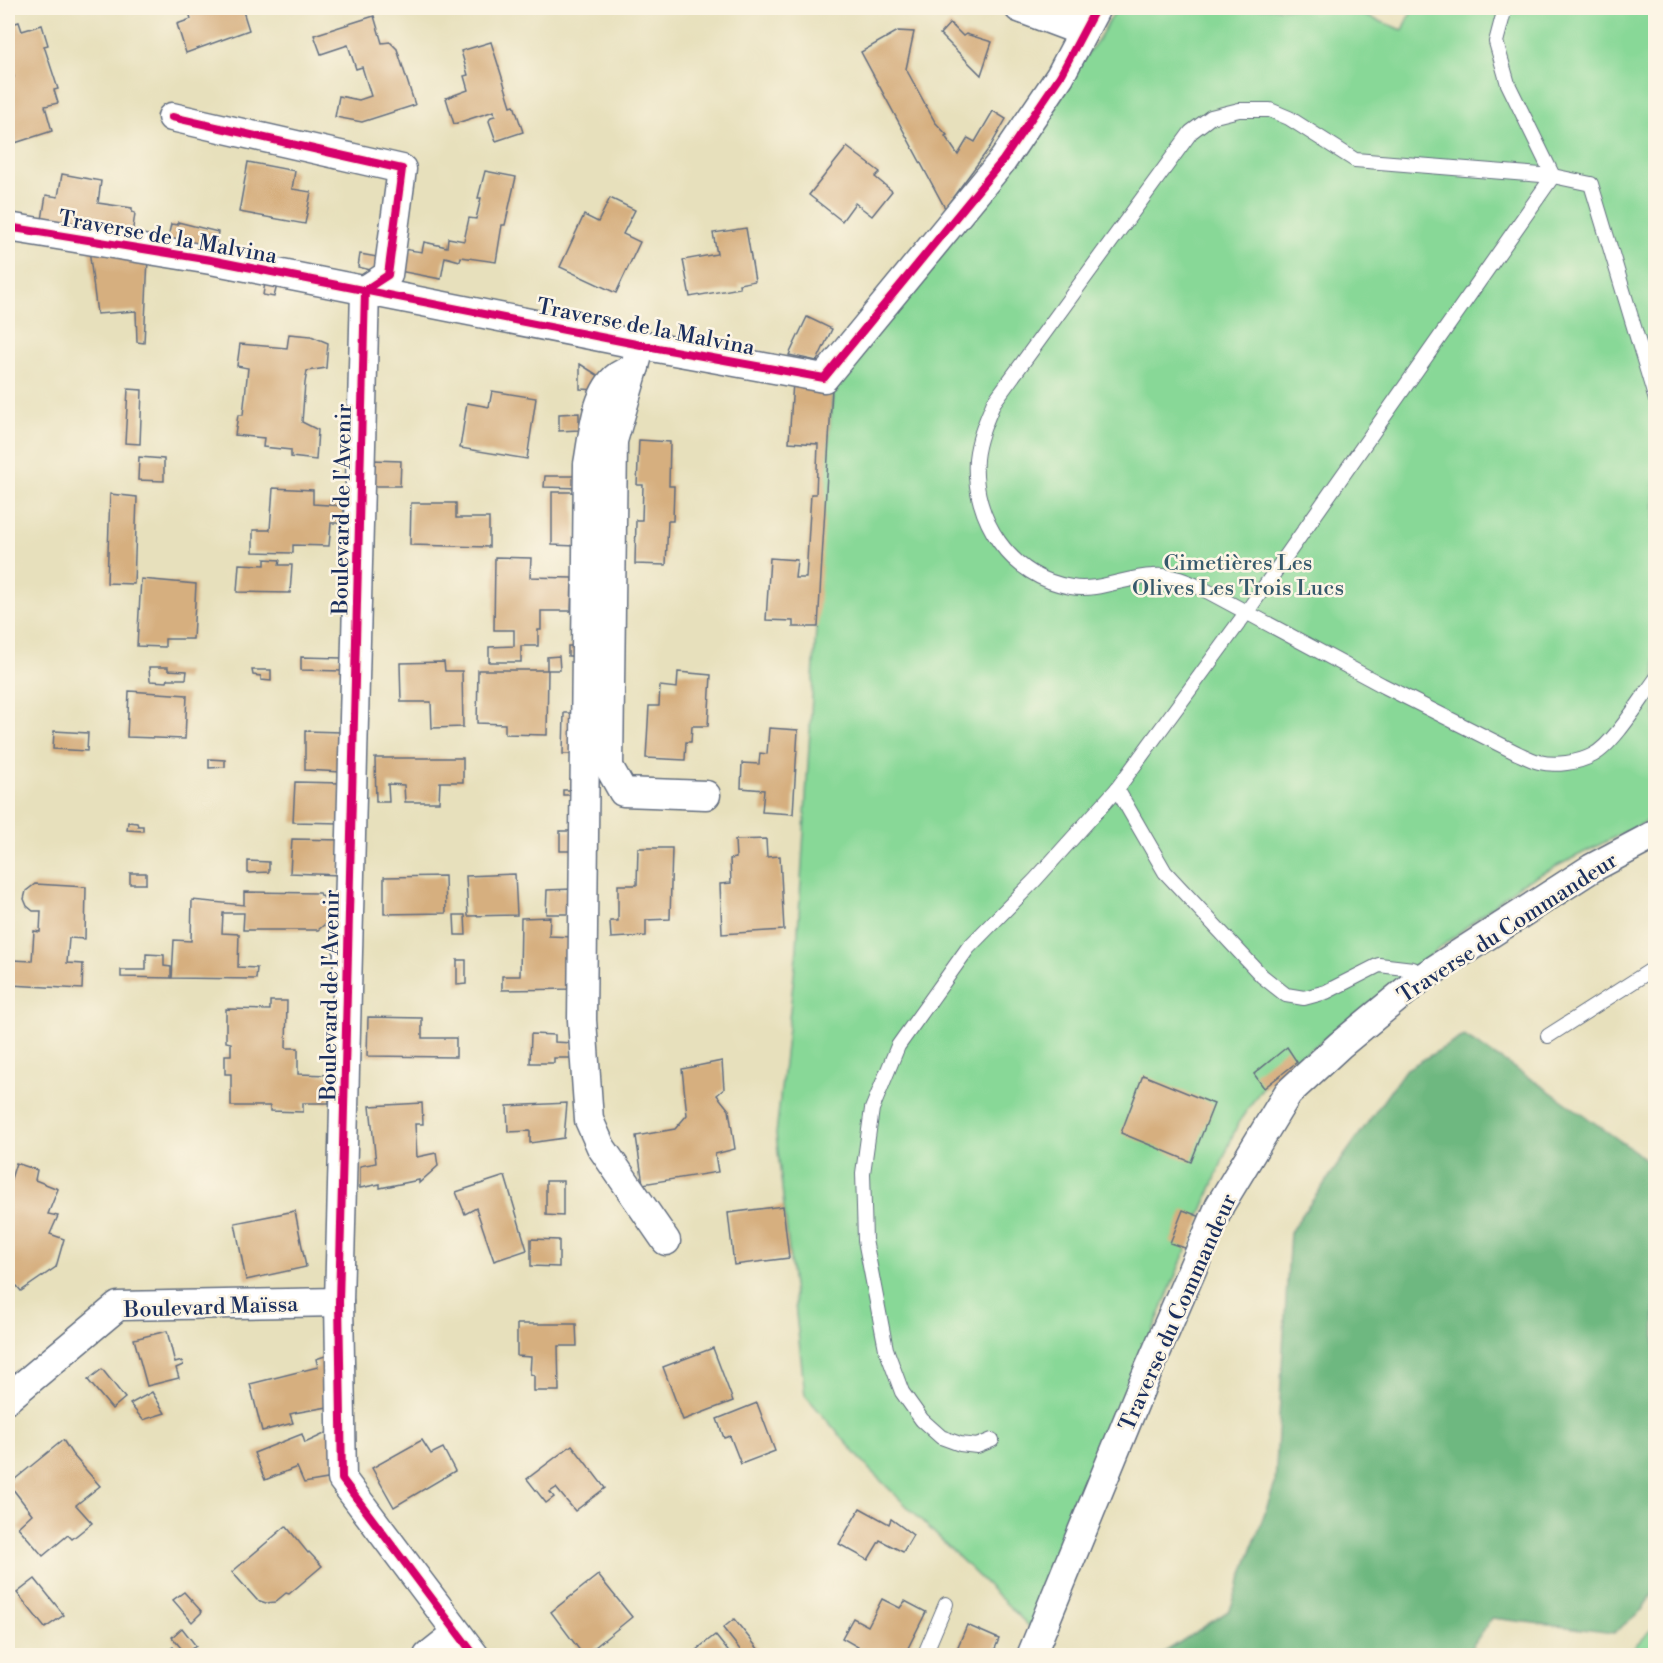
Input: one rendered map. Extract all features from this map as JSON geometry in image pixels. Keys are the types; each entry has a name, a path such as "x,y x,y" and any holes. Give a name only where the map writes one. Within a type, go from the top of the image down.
{"street":[{"path":"1019,8 1089,20"},
{"name":"Traverse de la Malvina","path":"8,227 211,260 365,290 638,356 825,378 1004,160 1060,76 1089,20"},
{"path":"172,117 402,169 388,275 365,290"},
{"name":"Boulevard de l'Avenir","path":"365,290 339,1302 342,1479 475,1656"},
{"path":"638,356 613,441 609,767 623,792 706,795"},
{"path":"638,356 609,385 598,406 588,465 582,1020 589,1120 601,1147 666,1241"},
{"name":"Traverse du Commandeur","path":"1031,1656 1142,1385 1220,1206 1288,1093 1340,1045 1420,979 1592,868 1656,834"},
{"name":"Boulevard Maïssa","path":"8,1398 118,1306 339,1302"},
{"path":"428,1656 457,1633"}],"lane":[{"path":"1505,8 1496,42 1502,63 1512,93 1553,176"},
{"path":"1656,400 1592,184 1553,176 1369,163 1355,160 1289,118 1270,110 1239,110 1210,117 1191,132 994,402 981,434 976,459 977,491 985,518 996,540 1012,559 1052,582 1071,587 1089,588 1152,576 1174,578 1205,590 1434,711 1539,762 1556,764 1593,755 1607,744 1656,679"},
{"path":"992,1440 977,1446 960,1444 941,1437 922,1420 902,1392 886,1348 865,1240 863,1173 872,1109 898,1046 962,957 1117,789 1246,613 1553,176"},
{"path":"1117,789 1165,872 1262,976 1286,995 1304,998 1326,992 1379,965 1413,969 1420,979"},
{"path":"1548,1036 1656,967"},
{"path":"924,1656 946,1604"}],"green space":[{"name":"Cimetières Les Olives Les Trois Lucs","path":"1117,8 1344,8 1403,30 1413,8 1655,8 1655,817 1521,884 1262,1088 1238,1123 1031,1628 870,1470 805,1395 776,1134 797,948 824,495 833,389 1098,40"},
{"path":"1464,1036 1545,1088 1636,1152 1655,1169 1655,1591 1643,1609 1614,1633 1492,1618 1466,1655 1160,1655 1230,1610 1275,1484 1290,1232 1405,1070"},
{"path":"1655,1626 1655,1655 1627,1655"}],"building":[{"path":"188,8 242,8 249,30 186,53 177,24 191,19"},
{"path":"374,16 382,43 390,42 397,49 415,105 362,122 335,117 339,96 359,100 371,96 362,67 356,69 348,45 321,54 314,35"},
{"path":"19,22 22,31 42,25 48,45 44,46 58,89 54,90 58,103 45,106 52,131 15,143 8,118 8,79 14,77 8,57 8,25"},
{"path":"950,23 963,36 966,34 992,42 981,75 940,34"},
{"path":"898,31 914,32 906,69 935,122 947,135 945,136 958,155 968,138 975,142 993,111 1006,119 990,147 945,208 861,52"},
{"path":"491,42 511,106 514,105 523,132 496,141 489,121 495,116 494,111 454,124 446,98 468,90 464,76 468,75 461,51"},
{"path":"847,147 880,172 875,177 892,191 872,216 855,203 842,221 809,195"},
{"path":"248,162 295,171 292,189 311,192 305,224 239,212"},
{"path":"485,171 516,177 505,225 502,225 496,262 461,257 460,261 445,257 441,279 399,271 403,249 422,252 424,242 447,247 448,238 464,241 469,218 476,219 481,198 478,198"},
{"path":"62,174 101,181 98,203 132,208 132,212 135,213 132,235 42,220 46,195 58,197"},
{"path":"610,198 635,210 623,234 640,242 616,293 560,267 584,215 598,222"},
{"path":"178,222 218,232 214,251 167,242 171,224 178,225"},
{"path":"746,228 755,281 739,284 740,288 690,297 683,260 717,254 713,233"},
{"path":"89,249 148,258 144,343 137,342 136,311 97,314"},
{"path":"360,254 383,258 379,272 358,267"},
{"path":"265,283 277,285 274,297 263,295"},
{"path":"807,317 832,329 817,361 789,355"},
{"path":"289,334 311,336 328,343 326,368 307,371 305,383 302,422 318,430 316,460 291,457 291,450 263,447 264,438 235,435 238,415 243,415 248,368 237,366 240,344 287,348"},
{"path":"580,364 599,376 599,390 580,389"},
{"path":"793,382 832,389 818,627 793,627 793,621 766,620 770,558 797,560 795,578 806,578 811,494 816,494 818,444 789,442"},
{"path":"128,389 142,390 140,444 125,443"},
{"path":"492,391 536,398 527,459 460,448 467,403 489,407"},
{"path":"579,413 579,430 559,431 559,414"},
{"path":"639,440 670,442 669,486 674,486 673,521 668,521 666,565 635,564 636,520 642,520 643,485 637,485"},
{"path":"139,457 164,459 164,481 138,480"},
{"path":"372,460 401,461 400,486 371,486"},
{"path":"545,476 580,476 580,488 544,487"},
{"path":"273,488 313,490 313,504 344,506 344,523 331,523 329,546 293,545 293,553 253,552 253,530 270,530"},
{"path":"552,492 574,492 576,546 552,545"},
{"path":"110,494 137,497 134,584 107,583"},
{"path":"411,503 456,503 456,518 489,518 489,547 410,545"},
{"path":"495,557 531,558 530,577 572,578 571,611 541,611 538,646 521,646 521,662 489,662 489,647 514,646 514,630 494,630"},
{"path":"265,559 280,560 279,565 292,565 290,593 237,592 239,564 265,565"},
{"path":"141,579 196,584 193,639 165,639 165,647 137,646"},
{"path":"568,646 578,646 578,656 568,656"},
{"path":"559,656 560,670 548,670 547,735 505,734 505,724 477,723 478,670 547,670 547,657"},
{"path":"301,657 342,658 342,671 301,670"},
{"path":"444,662 445,671 462,671 463,727 432,728 431,702 401,702 400,663"},
{"path":"149,667 168,667 168,670 187,671 186,679 168,679 167,682 150,681"},
{"path":"252,670 271,670 271,681 261,680 261,676 253,675"},
{"path":"678,672 711,675 708,726 692,726 691,742 686,742 685,760 646,758 649,706 659,706 660,686 677,688"},
{"path":"129,691 187,695 185,739 127,737"},
{"path":"564,713 577,713 576,754 563,754"},
{"path":"769,728 798,730 793,814 762,812 764,790 741,788 742,763 759,764 760,753 767,754"},
{"path":"54,731 88,733 87,751 53,749"},
{"path":"305,731 341,732 341,772 305,770"},
{"path":"375,758 463,758 463,782 440,782 439,802 405,802 404,785 388,784 389,802 376,802"},
{"path":"209,759 225,760 225,767 209,768"},
{"path":"571,775 575,795 563,795 563,790 570,790"},
{"path":"295,782 341,783 341,823 293,822"},
{"path":"128,822 143,826 143,831 127,830"},
{"path":"560,831 575,831 574,851 560,851"},
{"path":"292,839 341,840 340,875 290,873"},
{"path":"766,839 767,857 780,856 784,930 722,934 720,884 731,883 730,859 736,858 735,840"},
{"path":"638,848 672,848 670,919 646,920 646,936 611,938 610,921 618,921 618,885 637,885"},
{"path":"248,861 269,862 269,872 248,873"},
{"path":"130,873 146,873 146,884 130,884"},
{"path":"515,874 517,915 468,916 466,876"},
{"path":"445,876 446,913 384,914 384,877"},
{"path":"35,884 86,887 85,939 69,938 67,963 83,964 82,989 11,985 12,960 32,961 34,931 40,932 41,911 33,911 24,899 26,891"},
{"path":"573,889 574,914 546,914 547,890"},
{"path":"244,892 319,893 325,899 333,900 332,925 324,925 318,930 243,930 244,913 223,913 222,933 239,934 238,967 257,968 256,979 172,978 174,940 191,941 192,900 244,905"},
{"path":"454,915 465,915 466,935 455,935"},
{"path":"550,917 549,936 573,937 573,989 502,990 502,976 520,976 521,918"},
{"path":"146,954 164,955 164,966 171,967 171,978 121,977 121,970 146,970"},
{"path":"457,960 466,960 466,984 457,985"},
{"path":"270,1001 287,1001 286,1048 298,1048 298,1074 329,1075 329,1103 303,1103 303,1112 270,1111 270,1106 231,1106 231,1074 225,1074 225,1055 231,1055 231,1043 226,1042 226,1009 270,1010"},
{"path":"368,1017 422,1018 422,1038 456,1038 456,1057 367,1056"},
{"path":"531,1034 555,1035 555,1042 572,1043 572,1058 554,1058 554,1063 530,1063"},
{"path":"1287,1047 1297,1062 1264,1088 1254,1074"},
{"path":"722,1061 724,1089 717,1095 729,1110 735,1149 715,1154 718,1172 643,1184 636,1136 675,1129 687,1115 682,1069"},
{"path":"1143,1075 1214,1104 1191,1162 1121,1133"},
{"path":"422,1103 423,1124 415,1124 417,1157 436,1153 438,1166 419,1183 419,1180 380,1188 380,1184 360,1188 360,1166 376,1163 370,1106"},
{"path":"567,1103 564,1138 530,1143 530,1131 508,1132 507,1106"},
{"path":"16,1163 37,1170 35,1180 58,1189 48,1214 58,1216 50,1234 64,1239 56,1267 21,1291 17,1286 8,1291 8,1188"},
{"path":"505,1176 527,1250 494,1261 476,1208 465,1214 456,1192"},
{"path":"546,1181 563,1181 563,1216 546,1215"},
{"path":"783,1206 789,1258 734,1265 728,1213"},
{"path":"1183,1210 1201,1217 1188,1249 1170,1243"},
{"path":"295,1211 306,1267 246,1280 235,1223"},
{"path":"531,1239 559,1240 559,1267 531,1266"},
{"path":"517,1324 576,1324 577,1346 558,1346 559,1391 534,1391 534,1375 530,1374 531,1357 517,1356"},
{"path":"167,1331 175,1363 182,1361 183,1365 176,1368 179,1378 147,1386 134,1339"},
{"path":"713,1348 733,1401 683,1420 663,1367"},
{"path":"334,1353 333,1406 290,1414 293,1423 262,1431 250,1384 318,1367 316,1359"},
{"path":"102,1369 125,1398 112,1409 88,1380"},
{"path":"152,1392 165,1413 143,1420 130,1404"},
{"path":"757,1403 775,1451 741,1464 730,1436 724,1438 717,1419"},
{"path":"333,1430 333,1478 304,1483 297,1467 265,1480 254,1453 302,1434 305,1443"},
{"path":"63,1440 100,1486 76,1505 92,1523 72,1539 68,1535 43,1556 18,1527 32,1514 9,1484"},
{"path":"422,1440 431,1454 443,1448 455,1471 394,1507 372,1468"},
{"path":"572,1445 605,1488 575,1511 556,1488 550,1492 554,1497 546,1503 527,1479"},
{"path":"860,1508 889,1524 891,1519 913,1535 903,1552 880,1540 868,1560 839,1544"},
{"path":"286,1526 322,1566 289,1594 286,1593 275,1602 266,1603 257,1600 232,1572"},
{"path":"598,1575 632,1617 584,1656 551,1612"},
{"path":"35,1579 64,1615 45,1628 17,1593"},
{"path":"184,1592 202,1612 192,1622 173,1600"},
{"path":"882,1599 900,1608 905,1601 926,1612 904,1656 854,1656 858,1647 842,1638 853,1618 868,1626"},
{"path":"734,1619 763,1655 745,1656 723,1628"},
{"path":"967,1625 999,1639 992,1656 954,1656"},
{"path":"182,1628 196,1646 185,1653 172,1637"},
{"path":"715,1635 732,1656 689,1656 701,1646"},
{"path":"173,1647 179,1656 159,1656"}],"cycle path":[{"path":"8,227 211,260 641,345 824,378 1003,160 1060,76 1096,8"},
{"path":"172,117 402,169 388,275 365,290 339,1302 342,1479 475,1656"}]}
